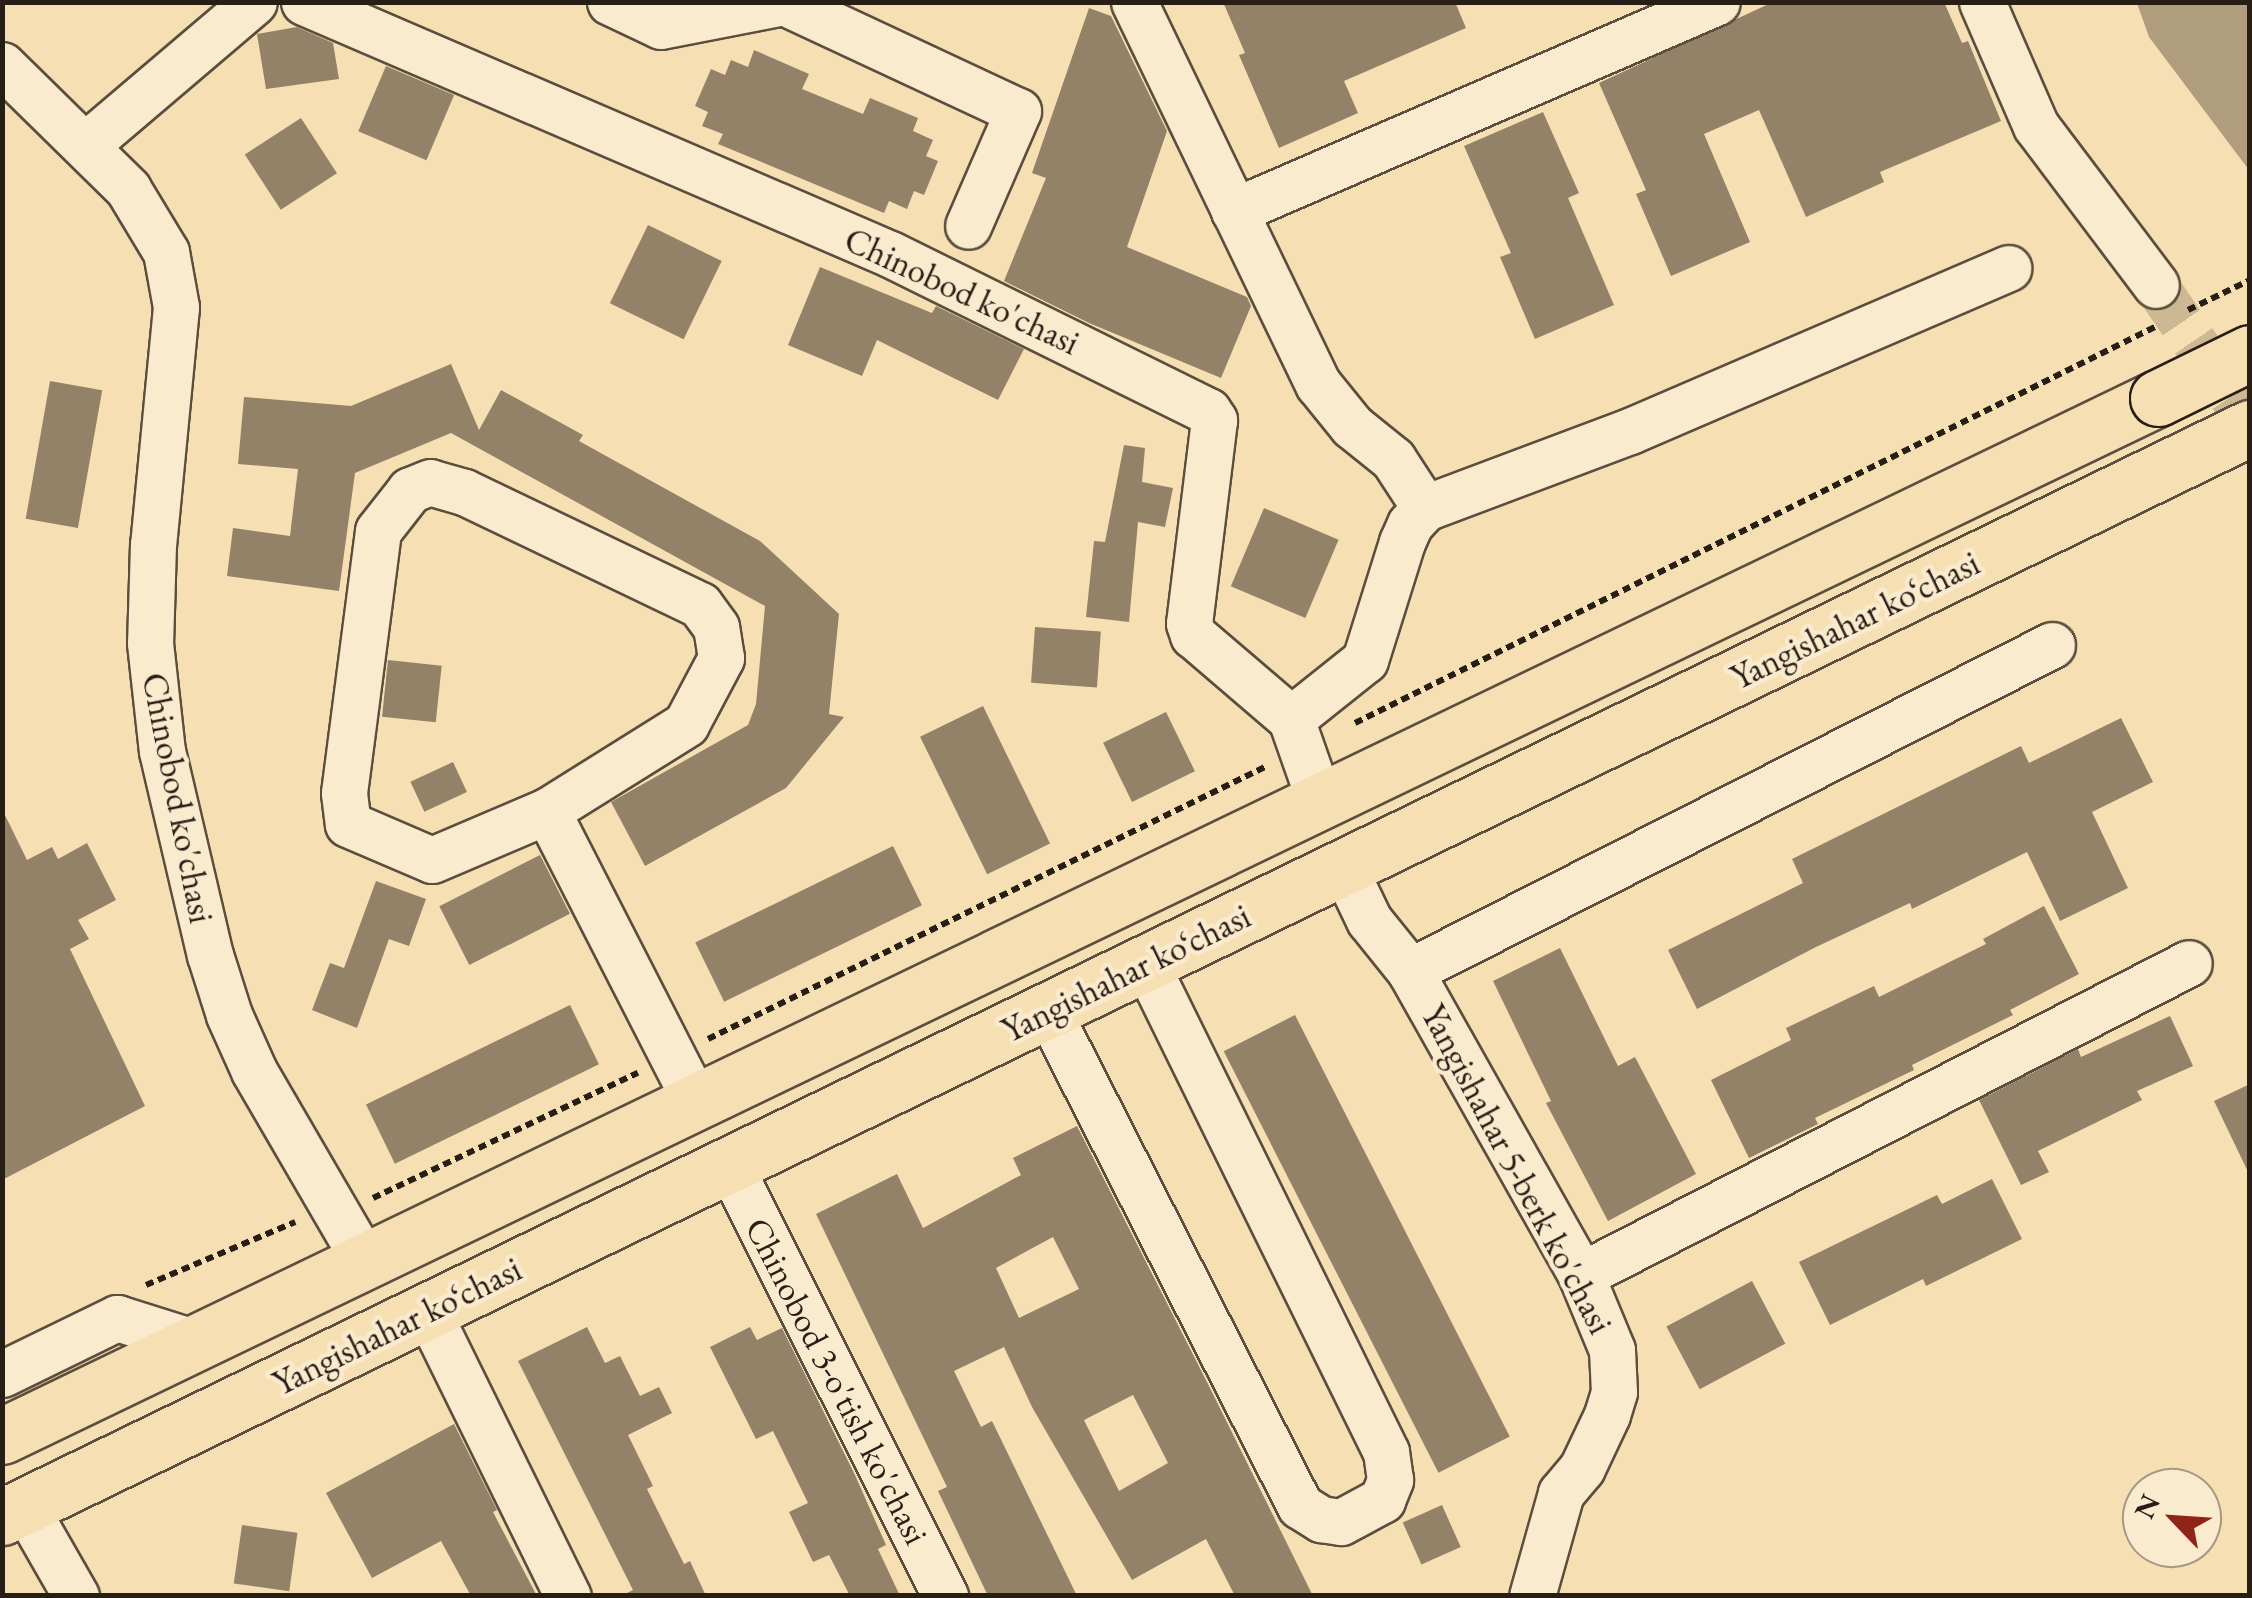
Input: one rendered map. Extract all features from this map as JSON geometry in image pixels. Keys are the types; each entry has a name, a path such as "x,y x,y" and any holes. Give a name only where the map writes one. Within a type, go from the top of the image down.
{"main road":[{"name":"Yangishahar ko‘chasi","path":"2,1436 541,1177 684,1079 863,1021 2250,353"},
{"name":"Yangishahar ko‘chasi","path":"14,1512 2250,428"},
{"path":"863,1021 896,1085"},
{"path":"541,1177 574,1241"}],"street":[{"path":"87,144 254,2"},
{"name":"Chinobod ko'chasi","path":"304,2 890,254 1208,411 1214,420 1189,624 1193,635 1295,735 1320,802"},
{"path":"610,2 662,26 784,2 1018,111 968,226"},
{"path":"1134,2 1318,384 1352,426 1393,459 1425,508"},
{"path":"1234,212 1717,2"},
{"path":"1982,2 2036,126 2165,308"},
{"name":"Chinobod ko'chasi","path":"2,65 87,144 146,212 166,252 174,288 174,353 153,544 150,643 162,751 219,985 241,1043 365,1262"},
{"path":"1295,735 1365,660 1402,542 1410,524 1425,508 1630,431 2008,268"},
{"path":"430,482 464,492 700,605 716,627 721,658 686,724 547,811 432,860 348,824 344,793 378,531 410,490 430,482"},
{"path":"1410,971 2052,644"},
{"path":"547,811 684,1079"},
{"name":"Yangishahar 5-berk ko'chasi","path":"1344,868 1369,920 1410,971 1581,1275 1612,1350 1614,1392 1582,1468 1561,1493 1532,1596"},
{"path":"1048,1011 1300,1506 1321,1518 1341,1522 1382,1500 1390,1480 1386,1452 1146,964"},
{"path":"1581,1275 2189,964"},
{"name":"Chinobod 3-o'tish ko'chasi","path":"730,1166 946,1596"},
{"path":"428,1312 568,1596"},
{"path":"2,1374 117,1318 196,1343"},
{"path":"14,1512 76,1596"}],"path":[{"path":"130,1292 301,1219 340,1214 684,1079 1295,735 2165,308 2250,280"}],"shaded area":[{"path":"2137,3 2249,3 2249,170 2149,37"}],"building":[{"path":"1223,2 1455,2 1466,28 1344,81 1358,113 1279,148 1239,55 1245,53"},
{"path":"1773,2 1944,2 1962,43 1968,41 2001,121 1880,172 1884,182 1806,217 1759,110 1704,134 1750,242 1671,276 1636,194 1646,190 1599,83"},
{"path":"1089,8 1111,16 1167,131 1127,247 1247,297 1251,306 1221,378 1089,323 1004,281 1046,178 1032,173"},
{"path":"297,27 333,43 339,79 266,89 257,34"},
{"path":"754,50 809,74 802,89 863,114 870,98 918,118 913,131 933,140 926,156 938,161 924,195 914,191 907,209 889,201 884,213 718,144 723,134 702,126 708,112 695,106 711,69 725,75 731,60 748,67"},
{"path":"386,66 454,95 426,160 358,131"},
{"path":"1543,112 1579,193 1568,198 1614,305 1535,339 1500,257 1511,253 1464,146"},
{"path":"301,118 337,173 281,210 245,154"},
{"path":"648,225 722,261 684,339 610,303"},
{"path":"820,267 932,313 936,306 1024,349 998,400 877,340 862,376 788,345"},
{"path":"451,364 479,430 501,390 583,435 579,441 760,541 839,614 829,714 844,717 786,788 645,866 611,802 748,725 756,704 765,606 451,433 355,473 339,591 227,576 233,528 290,536 298,469 238,464 244,397 351,406"},
{"path":"50,381 102,390 78,528 26,519"},
{"path":"1124,445 1145,448 1142,482 1173,488 1165,527 1138,522 1129,622 1086,617 1094,541 1105,542"},
{"path":"1264,508 1339,540 1305,618 1231,586"},
{"path":"1035,627 1101,632 1097,687 1031,683"},
{"path":"388,660 442,666 436,722 382,717"},
{"path":"983,706 1050,844 987,874 920,737"},
{"path":"1166,712 1195,771 1132,802 1103,743"},
{"path":"2121,718 2153,782 2092,812 2128,888 2060,921 2027,852 1912,909 1910,903 1816,947 1697,1009 1668,950 1803,883 1792,859 2021,746 2029,763"},
{"path":"453,762 467,792 424,812 410,782"},
{"path":"2,809 27,860 52,847 58,859 87,843 116,900 78,920 89,939 70,949 145,1106 2,1180"},
{"path":"893,846 922,905 724,1002 695,942"},
{"path":"540,855 570,914 469,965 439,906"},
{"path":"376,881 426,899 409,946 389,939 357,1028 312,1010 330,963 344,968"},
{"path":"2044,906 2079,974 2010,1010 2013,1015 1912,1065 1914,1070 1815,1118 1818,1124 1749,1158 1711,1080 1791,1040 1786,1028 1874,986 1879,997 1986,944 1983,939"},
{"path":"1560,948 1618,1066 1635,1057 1696,1174 1608,1221 1546,1103 1551,1101 1493,981"},
{"path":"570,1005 599,1064 395,1164 366,1105"},
{"path":"1295,1015 1510,1436 1438,1473 1224,1051"},
{"path":"2170,1016 2193,1066 2137,1091 2142,1100 2038,1151 2049,1172 2021,1185 1979,1100 2078,1049 2081,1057"},
{"path":"2250,1084 2250,1176 2214,1101"},
{"path":"1077,1126 1313,1596 1235,1596 1206,1539 1132,1580 1032,1407 1004,1347 954,1371 981,1427 992,1421 1077,1596 988,1596 938,1491 947,1487 816,1214 897,1174 923,1228 1021,1175 1013,1158","holes":["1053,1237 1079,1289 1019,1318 996,1268","1133,1395 1168,1463 1119,1491 1084,1420"]},
{"path":"1992,1179 2022,1239 1926,1286 1923,1279 1830,1325 1799,1262 1937,1195 1942,1204"},
{"path":"1752,1281 1785,1344 1700,1389 1666,1327"},
{"path":"587,1327 605,1363 620,1356 640,1396 659,1387 672,1413 628,1435 653,1486 647,1489 684,1564 690,1561 706,1596 621,1596 633,1590 518,1361"},
{"path":"750,1327 757,1340 782,1328 886,1545 878,1549 900,1596 850,1596 829,1555 813,1562 789,1512 808,1503 773,1431 756,1439 710,1347"},
{"path":"454,1424 497,1510 493,1512 537,1596 471,1596 441,1541 372,1578 326,1493"},
{"path":"1442,1505 1461,1547 1421,1565 1403,1522"},
{"path":"242,1525 297,1533 289,1591 234,1583"}],"tunnel":[{"path":"2156,285 2250,423"}]}
